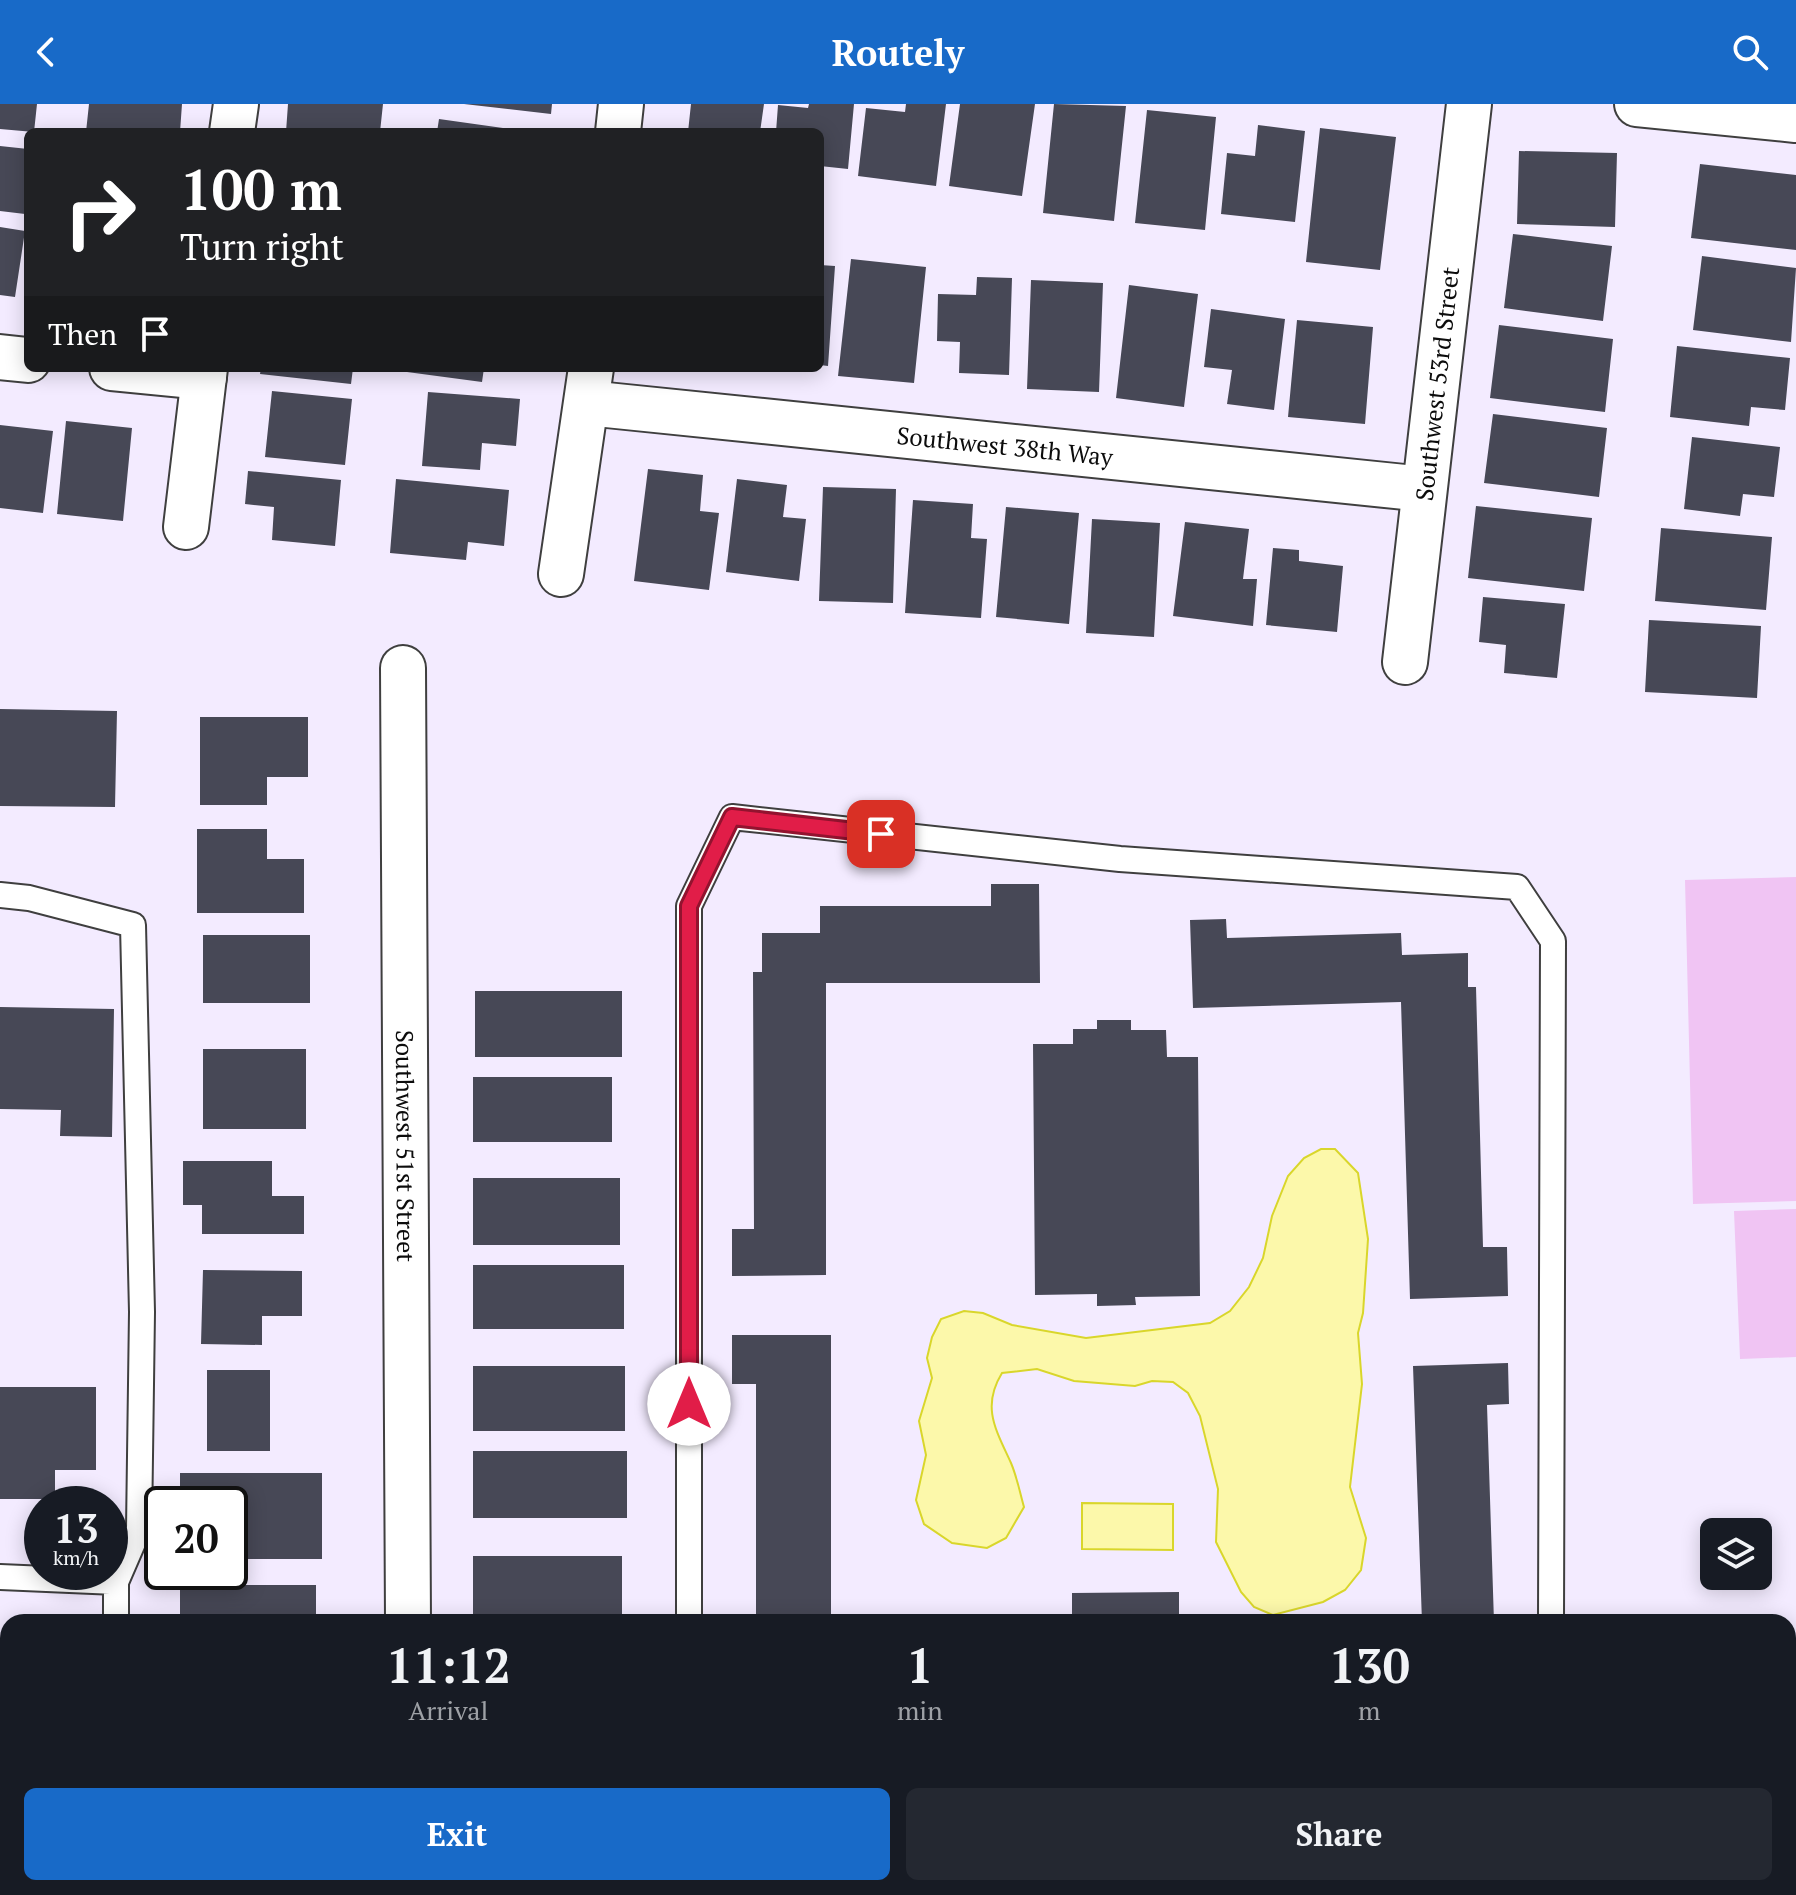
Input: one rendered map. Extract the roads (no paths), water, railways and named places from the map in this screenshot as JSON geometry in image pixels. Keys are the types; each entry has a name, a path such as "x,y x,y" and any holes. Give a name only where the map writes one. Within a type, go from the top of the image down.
{"street":[{"path":"233,128 236,104"},
{"path":"618,128 621,104"},
{"name":"Southwest 53rd Street","path":"1405,662 1469,104"},
{"path":"1637,104 1796,120"},
{"path":"0,357 24,360"},
{"path":"186,527 205,372"},
{"path":"561,574 589,386"},
{"name":"Southwest 38th Way","path":"589,386 1424,489"},
{"name":"Southwest 51st Street","path":"403,668 408,1614"}],"lane":[{"path":"689,1614 689,906 732,817 1120,859 1517,887 1553,941 1551,1614"},
{"path":"0,895 29,898 133,925 142,1312 139,1529 128,1554"},
{"path":"0,1577 24,1578"},
{"path":"116,1590 116,1614"}]}
